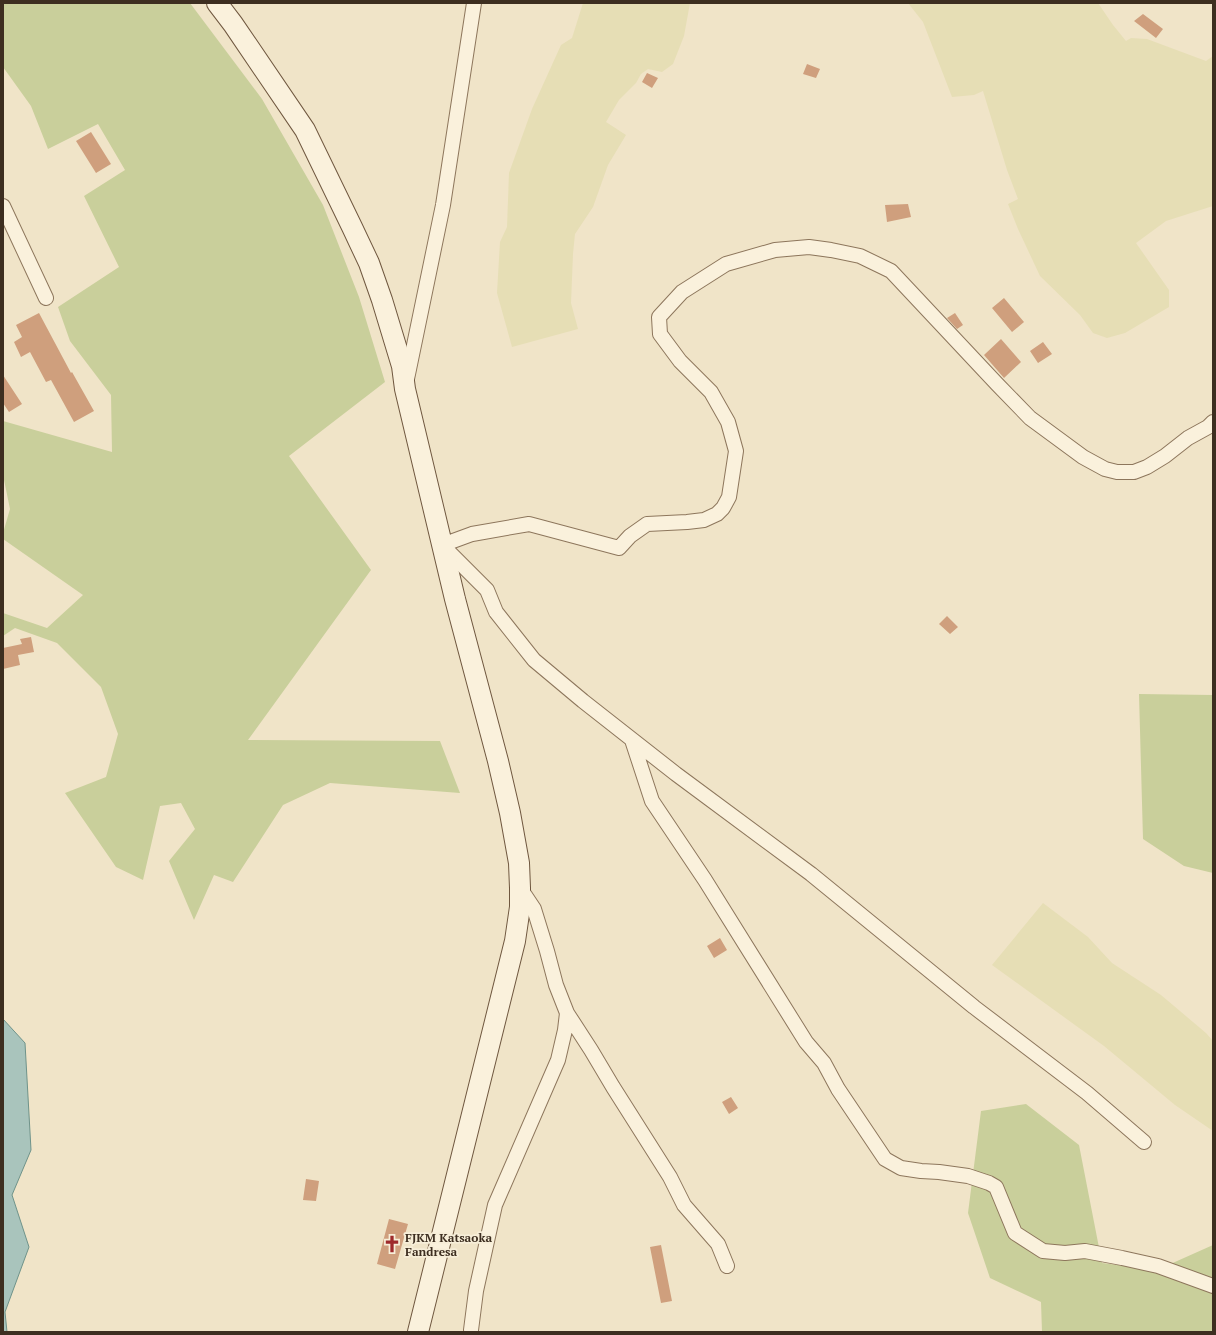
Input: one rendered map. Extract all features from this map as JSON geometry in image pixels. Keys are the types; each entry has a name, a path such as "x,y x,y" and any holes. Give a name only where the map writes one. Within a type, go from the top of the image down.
{"main road":[{"path":"217,3 305,130 369,263 382,300 402,366 405,389 457,607 498,761 519,863 520,907 515,941 418,1332"}],"street":[{"path":"405,389 443,205 474,3"},
{"path":"3,206 46,298"},
{"path":"1144,1142 1087,1093 974,1007 812,874 676,774 534,660 496,612 487,590 442,545 472,534 508,526 529,524 620,548 630,536 647,524 704,520 717,514 723,508 729,497 736,451 728,422 711,392 680,361 660,334 659,317 682,292 726,264 775,250 809,247 831,250 860,256 892,271 996,384 1030,418 1083,457 1105,469 1117,472 1134,472 1147,467 1165,456 1188,438 1208,427 1213,422"},
{"path":"632,740 652,801 709,886 806,1042 824,1063 838,1089 885,1159 901,1168 968,1176 996,1187 1015,1233 1043,1251 1065,1253 1085,1251 1122,1258 1158,1266 1213,1286"},
{"path":"520,888 534,908 548,951 556,985 566,1013 591,1050 670,1177 684,1205 718,1244 727,1266"},
{"path":"471,1330 476,1291 495,1205 558,1060 565,1030 566,1013"}],"shaded area":[{"path":"583,3 690,3 684,36 673,64 662,72 648,69 641,74 636,83 619,100 606,122 626,135 608,165 593,207 575,234 571,303 578,329 512,347 497,293 500,242 507,227 509,173 532,109 561,45 572,38"},
{"path":"908,3 1098,3 1126,41 1131,38 1147,39 1206,61 1213,56 1213,206 1166,221 1136,243 1169,290 1169,307 1125,333 1107,338 1093,333 1080,315 1040,276 1008,204 1018,199 1007,170 983,91 974,95 952,97 923,22"},
{"path":"1043,903 1088,937 1112,963 1161,995 1206,1033 1213,1041 1213,1131 1175,1105 1104,1046 992,965"}],"green space":[{"path":"3,3 190,3 262,99 323,205 359,297 385,382 289,456 371,570 248,740 440,741 460,793 330,783 283,805 233,882 214,875 194,920 169,861 195,829 181,803 160,806 143,880 116,867 65,793 106,777 118,734 101,687 57,643 15,628 3,636 3,613 47,628 83,595 3,539 3,533 10,509 3,475 3,421 112,452 111,395 70,341 58,307 119,267 84,196 125,170 98,124 48,149 31,106 3,67"},
{"path":"1139,694 1213,695 1213,873 1184,866 1143,839"},
{"path":"1026,1104 1079,1145 1102,1263 1157,1270 1213,1245 1213,1332 1042,1332 1041,1302 990,1278 968,1213 981,1111"}],"water":[{"path":"3,1019 25,1043 31,1150 12,1195 29,1247 5,1312 7,1332 3,1332"}],"building":[{"path":"1143,14 1163,29 1156,38 1134,21"},
{"path":"807,64 820,69 816,78 803,74"},
{"path":"647,73 658,78 652,88 642,82"},
{"path":"91,132 111,164 96,173 76,141"},
{"path":"908,204 911,217 887,222 885,205"},
{"path":"1004,298 1024,322 1012,332 992,308"},
{"path":"39,313 71,373 72,372 94,411 74,422 51,380 46,382 30,352 21,357 14,342 22,337 16,325"},
{"path":"955,313 963,325 957,329 947,318"},
{"path":"1001,339 1021,362 1004,378 984,355"},
{"path":"1043,342 1052,354 1038,363 1030,351"},
{"path":"3,375 22,404 9,412 3,403"},
{"path":"947,616 958,627 950,634 939,624"},
{"path":"31,637 34,652 18,655 20,665 3,669 3,648 22,644 20,639"},
{"path":"720,938 727,950 714,958 707,946"},
{"path":"731,1097 738,1108 729,1114 722,1102"},
{"path":"306,1179 319,1181 316,1201 303,1200"},
{"name":"FJKM Katsaoka Fandresa","path":"389,1219 408,1224 395,1269 377,1264"},
{"path":"661,1245 672,1301 661,1303 650,1247"}],"place":[{"name":"FJKM Katsaoka Fandresa","path":"392,1244"}]}
